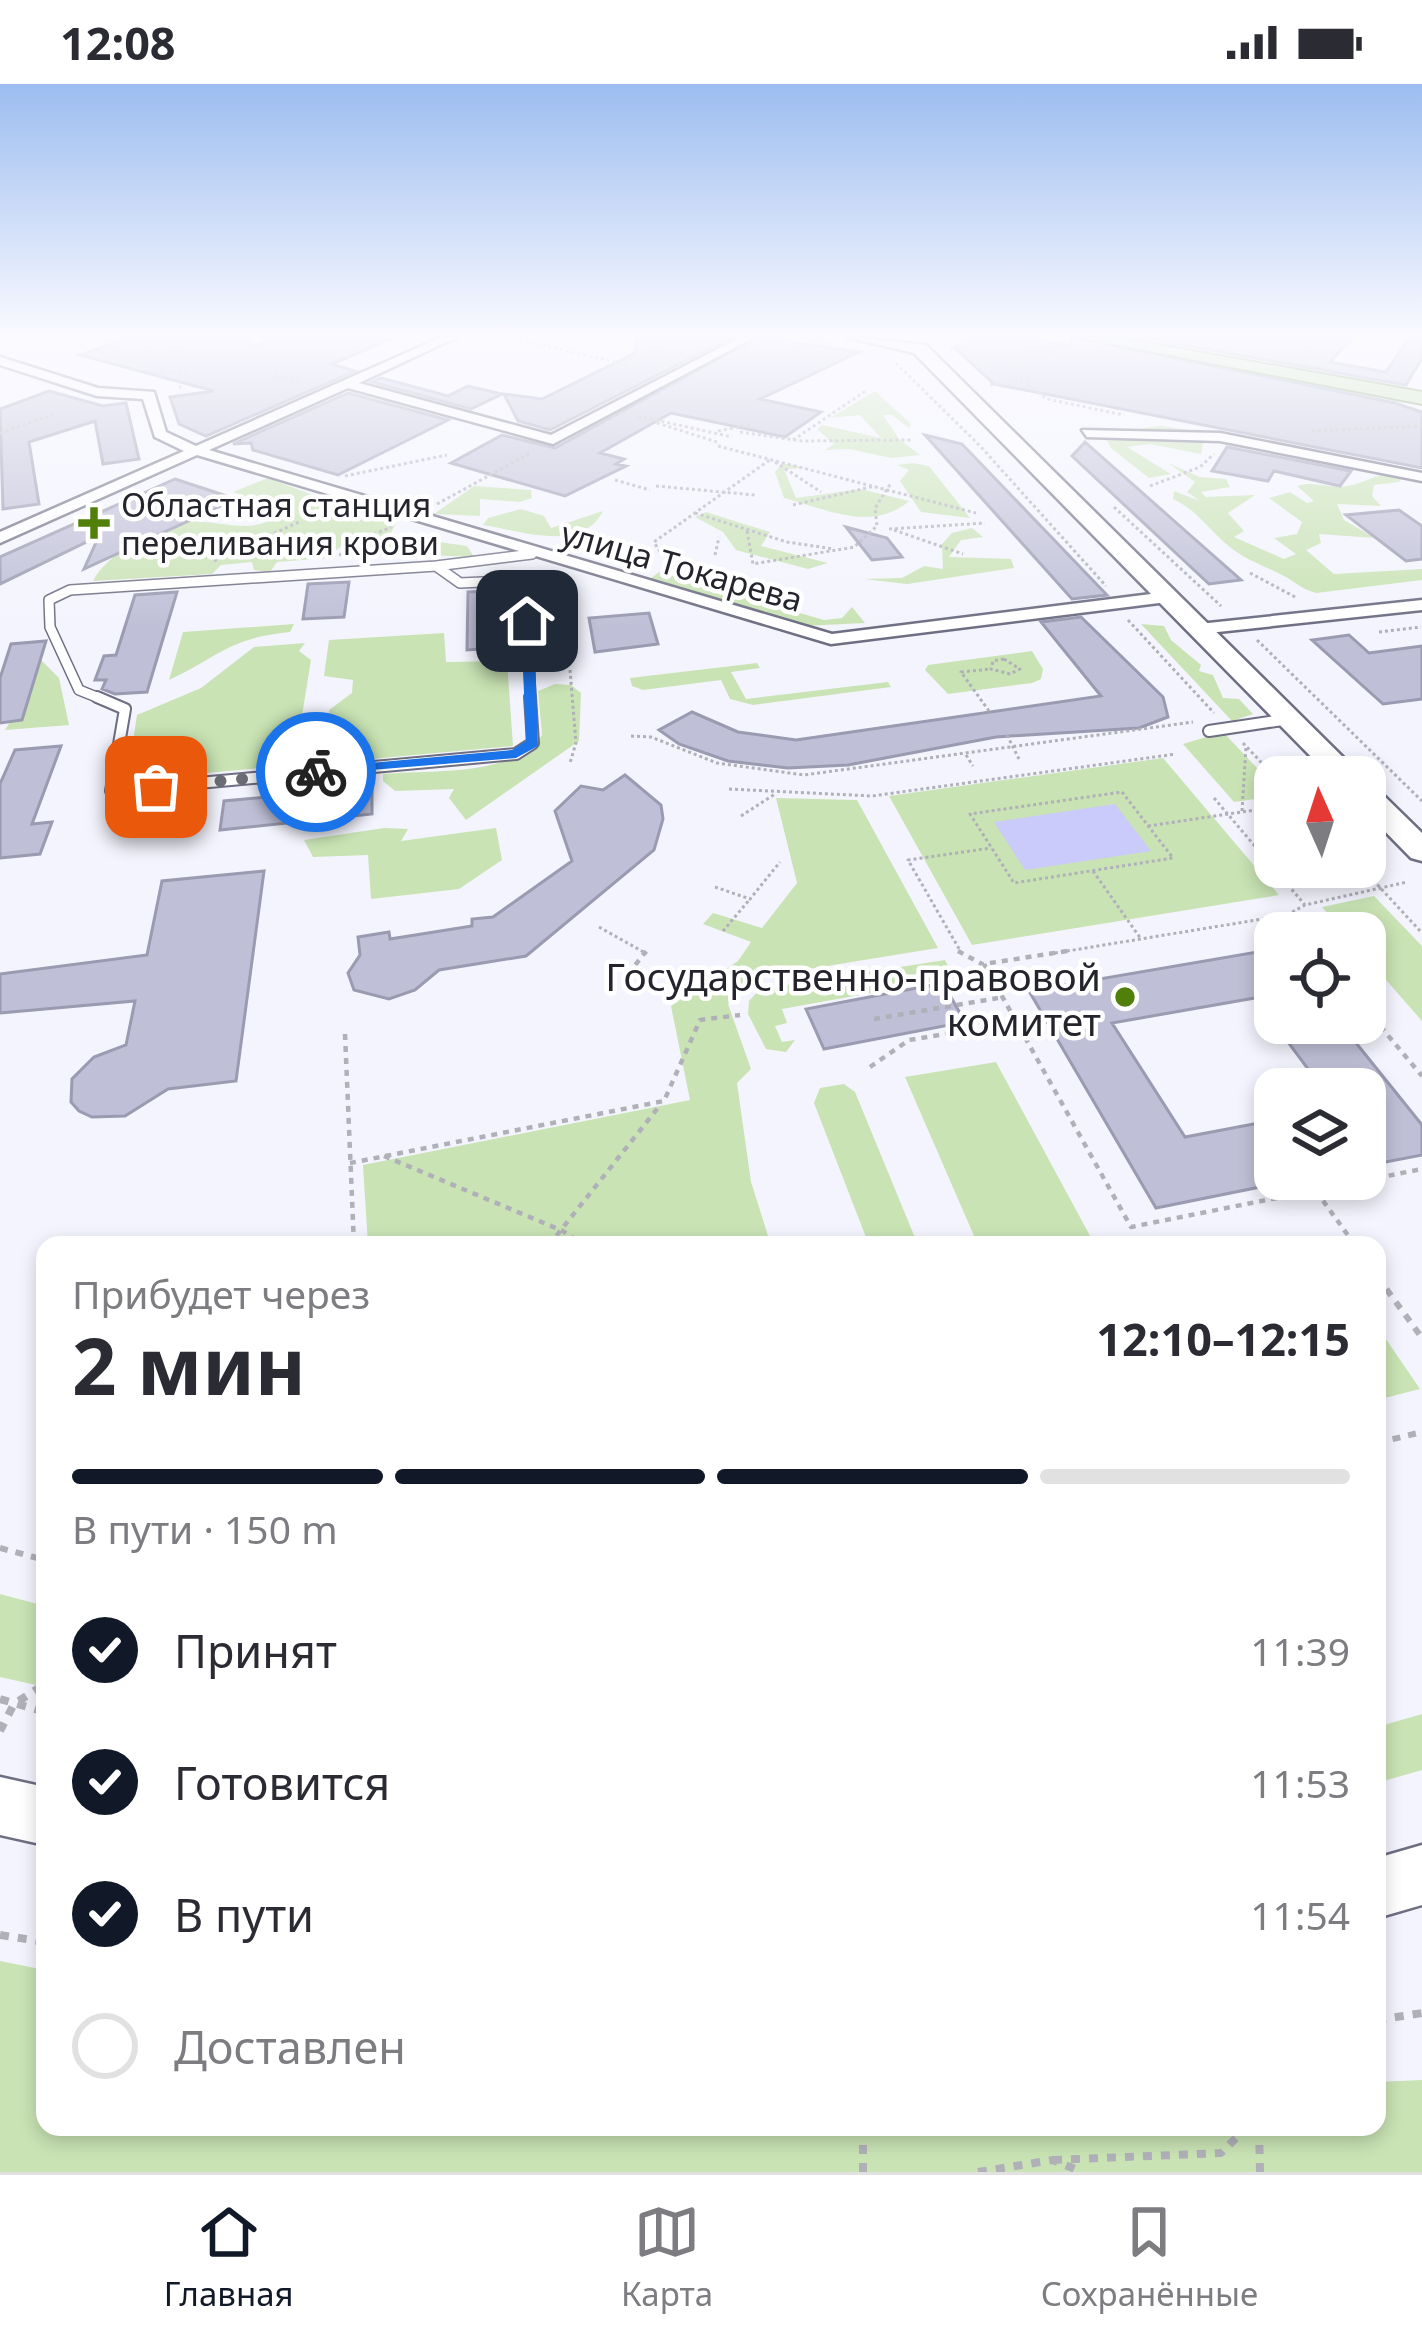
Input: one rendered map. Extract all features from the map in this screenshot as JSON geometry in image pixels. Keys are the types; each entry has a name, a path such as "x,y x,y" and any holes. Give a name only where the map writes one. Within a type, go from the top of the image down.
{"main road":[{"path":"1016,434 1167,597 1327,756"},
{"path":"1386,815 1422,851"},
{"path":"0,1806 36,1814"},
{"path":"1386,1885 1422,1875"}],"street":[{"path":"161,434 194,450"},
{"path":"0,538 229,434"},
{"path":"533,434 553,440 564,434"},
{"path":"1135,434 1220,437 1422,477"},
{"name":"улица Токарева","path":"194,450 831,639 1167,597"},
{"path":"1199,629 1422,605"}],"lane":[{"path":"436,566 460,583 524,580 533,743 516,754 111,791 125,710 79,691 50,627 49,599 70,590 436,566 532,554"},
{"path":"1209,731 1289,719"}],"path":[{"path":"687,434 878,485"},
{"path":"724,434 732,436"},
{"path":"756,434 793,440 911,440"},
{"path":"793,440 801,434"},
{"path":"966,434 1102,579 1113,604 1255,756"},
{"path":"429,508 553,440"},
{"path":"1150,486 1200,467 1222,448"},
{"path":"334,481 447,455"},
{"path":"660,552 654,542 771,459"},
{"path":"771,459 824,494"},
{"path":"614,480 650,490"},
{"path":"746,531 753,564 854,547 877,526 875,508 891,483 824,494 793,505"},
{"path":"656,486 690,492 729,488 755,495"},
{"path":"886,488 976,513"},
{"path":"695,513 746,531 838,550"},
{"path":"201,567 302,520"},
{"path":"335,573 343,548 406,520"},
{"path":"963,554 889,529 985,523"},
{"path":"716,555 719,537"},
{"path":"1250,573 1297,598"},
{"path":"1102,579 1123,581"},
{"path":"1379,632 1422,627"},
{"path":"1249,632 1422,801"},
{"path":"989,711 962,672 991,669"},
{"path":"570,670 576,743 570,763"},
{"path":"958,686 970,685"},
{"path":"631,736 651,737 717,764 763,773 886,767 1177,728 1198,720"},
{"path":"1006,736 1019,759"},
{"path":"1242,811 1246,747"},
{"path":"728,789 872,796 1176,754"},
{"path":"966,755 973,766"},
{"path":"886,767 893,777"},
{"path":"1122,792 1148,826 1173,858 1014,883 970,814 1122,792"},
{"path":"741,816 775,794"},
{"path":"1045,795 1050,802"},
{"path":"1214,798 1305,905"},
{"path":"1148,826 1254,810"},
{"path":"908,860 992,848"},
{"path":"902,850 958,952 984,964 1254,920"},
{"path":"723,931 779,862"},
{"path":"1094,871 1142,939"},
{"path":"1386,886 1407,882"},
{"path":"716,887 750,898"},
{"path":"1292,912 1377,888"},
{"path":"1382,888 1422,933"},
{"path":"599,927 649,952 633,968 637,975"},
{"path":"984,964 1131,1227 1270,1200"},
{"path":"874,1019 998,998"},
{"path":"558,1236 664,1101 700,1020 740,1015"},
{"path":"870,1067 909,1040 1016,1022"},
{"path":"1386,1033 1422,1076"},
{"path":"345,1034 354,1236"},
{"path":"350,1163 664,1101"},
{"path":"384,1156 570,1236"},
{"path":"1386,1176 1422,1169"},
{"path":"1322,1200 1348,1236"},
{"path":"1386,1288 1422,1338"},
{"path":"1386,1442 1422,1432"},
{"path":"0,1548 36,1558"},
{"path":"0,1731 14,1705 36,1690"},
{"path":"0,1699 36,1710"},
{"path":"0,1935 36,1941"},
{"path":"1386,2019 1422,2013"},
{"path":"863,2136 863,2172"},
{"path":"978,2172 1053,2160 1221,2153 1238,2136"},
{"path":"1259,2136 1260,2172"},
{"path":"1053,2160 1082,2172"}],"green space":[{"path":"823,434 865,434 881,438 878,434 896,434 920,455 891,458 849,449 825,450 834,444"},
{"path":"1103,434 1205,434 1201,454 1150,444 1127,447 1171,474 1149,478 1111,448"},
{"path":"782,463 806,468 784,469 796,498 861,489 909,501 895,510 865,517 817,508 784,498 775,472"},
{"path":"1168,463 1200,477 1226,479 1230,487 1201,492 1206,497 1255,495 1228,513 1244,531 1234,537 1284,559 1296,554 1274,538 1297,534 1302,522 1269,498 1290,492 1307,503 1314,501 1297,486 1347,486 1379,475 1404,474 1399,482 1374,485 1372,496 1381,506 1337,504 1344,520 1375,538 1319,534 1321,543 1306,550 1334,574 1422,569 1422,580 1316,593 1306,589 1238,553 1173,499 1174,491 1200,501 1187,492 1195,482"},
{"path":"897,465 929,466 970,518 921,512 900,481 909,470"},
{"path":"268,478 324,499 313,519 346,508 396,523 390,535 467,546 474,557 377,553 346,542 327,558 277,562 270,572 254,570 252,562 221,565 212,574 93,581 120,552 160,529 185,522 250,526 273,518 284,509 233,492"},
{"path":"474,486 531,490 532,498 520,502 480,499 480,516 434,514"},
{"path":"521,509 544,516 551,528 603,511 593,524 565,536 483,525 488,518"},
{"path":"706,512 770,532 761,546 828,563 808,569 736,550 723,532 695,517"},
{"path":"972,528 983,537 961,540 949,557 1011,559 1014,568 907,584 864,579 902,578 924,566 943,569 942,544 952,533"},
{"path":"659,572 824,620 842,618 852,607 865,623 803,626 650,579"},
{"path":"294,624 290,632 238,643 169,680 183,632"},
{"path":"1141,624 1164,626 1171,640 1201,665 1199,671 1213,675 1223,698 1239,699 1253,714 1232,721"},
{"path":"444,633 446,662 507,661 513,746 327,763 329,710 352,693 353,680 324,676 329,640"},
{"path":"305,643 299,651 311,660 294,765 127,780 137,715 201,688 254,647"},
{"path":"1032,651 1043,669 1041,679 1032,683 948,694 925,670 928,665"},
{"path":"41,660 59,678 69,725 5,730 10,722 22,720"},
{"path":"757,663 760,668 731,672 746,699 888,682 891,687 753,705 730,699 721,680 643,690 632,686 630,678"},
{"path":"555,684 571,685 581,693 579,741 466,820 449,798 454,789 395,791 383,781 383,774 492,765 529,749 542,735 538,691"},
{"path":"1223,732 1254,765 1254,799 1234,802 1183,744"},
{"path":"1163,758 1254,865 1254,888 1273,888 1279,895 972,945 889,796"},
{"path":"776,798 857,800 938,948 752,978 728,1004 751,1069 737,1083 751,1182 768,1236 367,1236 363,1165 690,1100 671,1006 738,961 751,942 703,924 713,913 762,928 797,883"},
{"path":"496,828 502,860 459,889 371,899 368,855 313,857 304,840 408,829 401,841"},
{"path":"1374,896 1422,946 1422,1021 1386,980 1386,912 1326,912 1322,907"},
{"path":"945,960 954,978 782,1009 787,1023 775,1026 782,1042 795,1040 786,1052 766,1049 748,1014 749,1001 760,989"},
{"path":"996,1062 1090,1236 974,1236 905,1077"},
{"path":"844,1084 855,1092 914,1236 866,1236 814,1103 820,1088"},
{"path":"1386,1339 1420,1389 1386,1398"},
{"path":"0,1594 36,1604 36,1685 0,1677"},
{"path":"1422,1714 1422,1770 1386,1780 1386,1724"},
{"path":"0,1961 36,1968 36,2136 1386,2136 1386,2082 1422,2080 1422,2172 0,2172"}],"water":[{"path":"1115,804 1151,851 1025,870 994,822"}],"building":[{"path":"1,434 53,434 29,442 39,504 3,509"},
{"path":"98,434 133,434 139,459 103,464"},
{"path":"255,434 419,434 338,475 253,450 251,443 233,444"},
{"path":"580,434 633,434 600,453 624,459 616,464 626,466 565,496 451,463 502,435 555,448"},
{"path":"1251,434 1422,434 1422,468"},
{"path":"925,435 962,444 1107,595 1072,599"},
{"path":"1085,442 1241,580 1209,584 1072,456"},
{"path":"1227,447 1351,471 1340,486 1274,471 1268,481 1212,471"},
{"path":"175,479 236,499 84,569 99,536 0,584 0,557"},
{"path":"1399,510 1422,526 1422,559 1406,561 1346,515"},
{"path":"846,527 887,538 902,557 872,560"},
{"path":"349,582 344,617 303,619 308,584"},
{"path":"511,590 514,647 467,650 468,592"},
{"path":"177,592 147,692 115,694 102,689 106,680 95,680 104,656 116,655 135,595"},
{"path":"649,613 658,644 595,652 589,618"},
{"path":"1081,617 1163,697 1168,717 1139,728 996,737 848,765 788,768 728,761 679,744 659,730 692,712 738,732 796,740 1101,696 1041,622"},
{"path":"1349,635 1369,653 1422,646 1422,699 1383,704 1312,640"},
{"path":"46,641 22,720 0,723 0,678 11,644"},
{"path":"61,746 32,824 52,822 40,854 0,858 0,784 15,750"},
{"path":"625,775 661,805 663,819 654,850 526,956 439,970 415,990 389,999 354,990 348,973 360,955 358,937 389,932 390,939 472,926 472,919 493,917 572,861 555,811 581,786 603,790"},
{"path":"372,787 372,814 220,830 224,801"},
{"path":"264,871 236,1081 168,1089 125,1116 92,1117 79,1111 71,1102 72,1079 94,1057 126,1045 135,1001 0,1013 0,974 147,955 162,881"},
{"path":"1254,953 1254,998 1112,1023 1185,1137 1254,1124 1254,1188 1156,1208 1029,991"},
{"path":"943,983 965,1022 824,1049 806,1009"},
{"path":"1289,1044 1357,1044 1376,1068 1307,1068"},
{"path":"1386,1080 1422,1125 1422,1155 1386,1162"}],"way so far":[{"path":"156,787 316,772"}],"place":[{"name":"Областная станция переливания крови","path":"94,523"},
{"name":"Государственно-правовой комитет","path":"1125,997"}],"route":[{"path":"316,772 516,754 533,743 527,621"}]}
